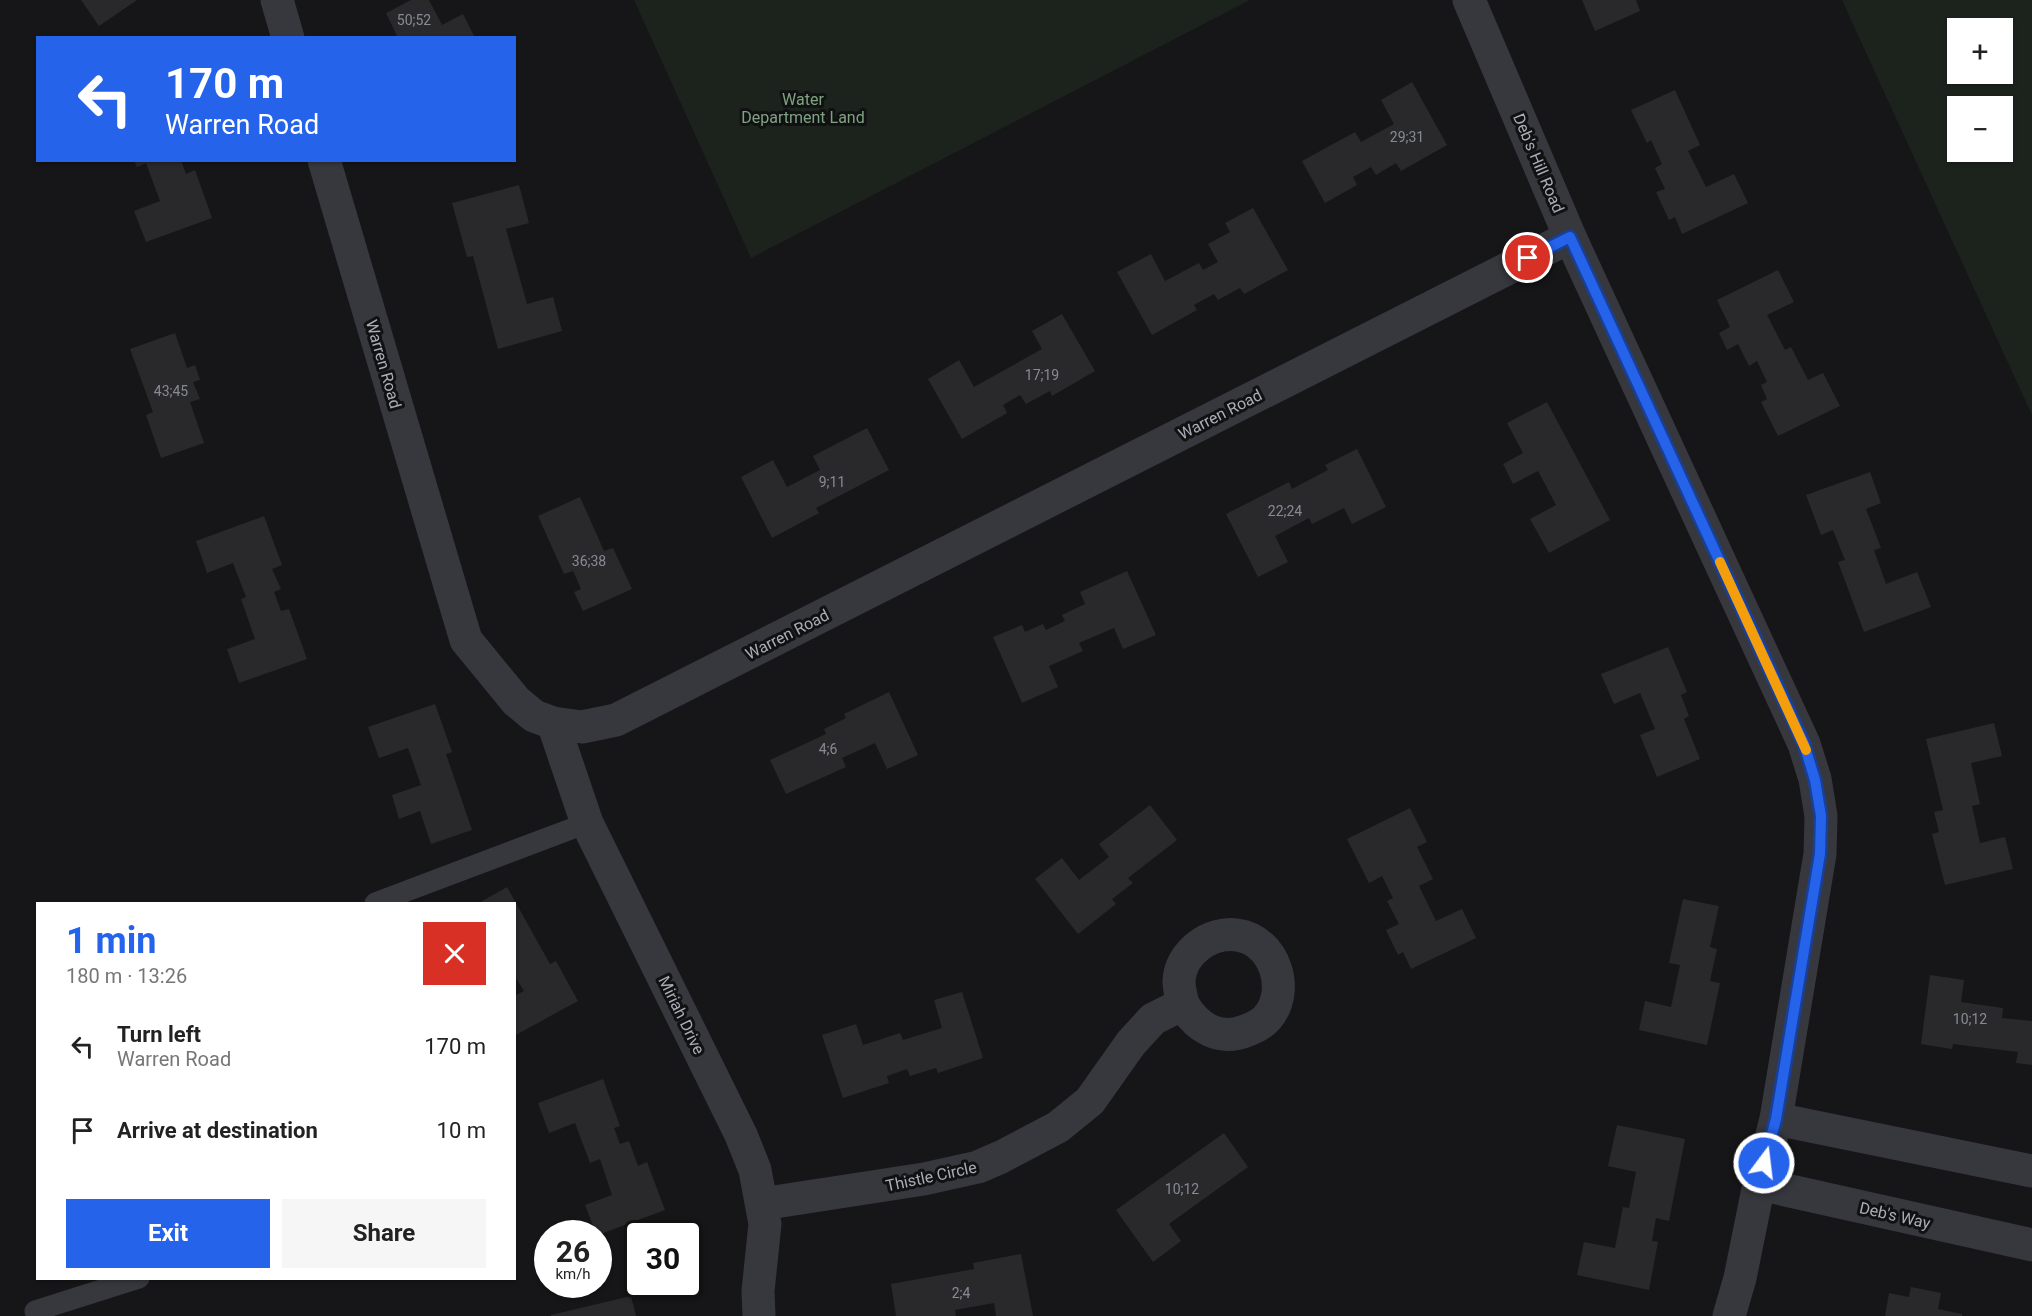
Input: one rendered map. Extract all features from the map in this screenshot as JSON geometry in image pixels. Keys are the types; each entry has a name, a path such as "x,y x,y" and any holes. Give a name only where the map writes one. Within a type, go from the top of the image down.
{"street":[{"path":"277,0 287,36"},
{"name":"Deb's Hill Road","path":"1469,0 1570,237 1804,744 1815,780 1821,816 1820,854 1776,1119 1759,1184 1740,1278 1729,1316"},
{"name":"Warren Road","path":"325,162 465,640 516,701 534,716 553,723 582,727 616,720 1570,237"},
{"name":"Miriah Drive","path":"553,723 587,823 741,1135 755,1170 765,1224 758,1291 759,1316"},
{"name":"Thistle Circle","path":"762,1204 924,1179 978,1167 1001,1157 1059,1127 1090,1101 1131,1043 1153,1019 1183,1004"},
{"path":"1776,1119 2032,1171"},
{"name":"Deb's Way","path":"1759,1184 2032,1245"}],"lane":[{"path":"378,902 587,823"},
{"path":"35,1311 133,1280"}],"green space":[{"name":"Water Department Land","path":"634,0 1250,0 751,258"},
{"path":"1842,0 2032,0 2032,415"}],"building":[{"path":"81,0 137,0 99,26"},
{"path":"411,0 429,0 442,25 463,14 474,36 397,36 386,13"},
{"path":"1582,0 1636,0 1640,11 1595,31"},
{"path":"1412,82 1447,145 1401,171 1396,163 1376,175 1371,167 1353,177 1357,185 1325,203 1302,161 1355,132 1361,142 1394,124 1381,100"},
{"path":"1675,90 1700,145 1688,151 1706,187 1734,174 1748,203 1682,234 1675,217 1669,220 1656,192 1665,189 1655,168 1662,164 1651,140 1647,143 1631,110"},
{"path":"135,162 182,162 186,174 195,170 212,218 146,242 134,211 160,201 146,163 137,167"},
{"path":"519,185 529,223 506,229 527,304 553,297 562,331 498,349 473,256 467,257 452,203"},
{"path":"1253,208 1288,270 1244,294 1240,288 1218,300 1214,294 1194,305 1197,310 1152,335 1117,272 1151,254 1165,281 1199,263 1203,270 1218,262 1208,244 1230,232 1225,223"},
{"path":"1778,270 1794,302 1767,315 1785,350 1791,347 1808,380 1823,373 1840,406 1778,436 1761,402 1767,399 1761,385 1767,382 1757,361 1749,366 1738,344 1727,350 1719,333 1730,327 1717,300"},
{"path":"1062,314 1095,371 1052,396 1050,391 1026,404 1020,395 1003,405 1007,413 962,439 928,379 959,360 974,387 1042,349 1032,331"},
{"path":"175,333 187,368 195,365 200,380 193,382 200,399 190,402 204,443 161,458 146,415 153,412 130,349"},
{"path":"1547,402 1610,520 1549,553 1530,519 1556,505 1538,471 1513,484 1503,464 1523,453 1507,423"},
{"path":"867,428 889,470 816,508 819,513 772,538 741,477 773,460 787,487 820,470 813,456"},
{"path":"1357,449 1386,507 1352,524 1344,508 1312,524 1309,518 1275,536 1288,562 1258,577 1226,514 1289,482 1292,489 1328,470 1325,465"},
{"path":"1870,472 1881,503 1866,509 1881,548 1874,550 1886,584 1917,572 1931,607 1864,632 1838,562 1845,560 1833,530 1821,535 1806,495"},
{"path":"580,497 604,551 613,548 632,589 583,611 574,592 581,589 573,571 564,574 538,516"},
{"path":"264,516 282,565 272,569 281,589 274,592 281,611 289,609 307,659 239,683 227,649 255,639 241,599 246,597 233,563 207,573 196,541"},
{"path":"1127,571 1156,635 1123,649 1114,628 1079,643 1083,651 1049,666 1058,687 1022,703 993,637 1022,625 1025,632 1043,624 1046,630 1065,621 1062,615 1085,604 1080,592"},
{"path":"1668,647 1687,692 1681,695 1689,716 1684,719 1700,759 1657,777 1640,735 1655,729 1640,693 1614,704 1601,674"},
{"path":"889,692 918,755 887,769 875,743 842,758 846,767 786,794 770,760 826,734 824,729 846,718 844,714"},
{"path":"435,704 452,752 446,754 472,830 431,844 420,811 399,819 392,795 421,785 408,748 379,758 368,727"},
{"path":"1994,723 2002,756 1971,763 1980,804 1972,806 1980,843 2005,837 2013,869 1945,885 1932,834 1939,832 1934,812 1943,810 1926,739"},
{"path":"1150,805 1177,840 1128,878 1133,883 1112,899 1116,904 1078,934 1035,879 1062,858 1079,880 1109,857 1099,844"},
{"path":"1410,808 1427,842 1417,847 1433,879 1419,886 1436,921 1462,909 1476,938 1411,969 1403,952 1398,955 1386,930 1399,924 1387,901 1393,898 1382,876 1369,883 1347,839"},
{"path":"507,887 515,902 481,902"},
{"path":"1683,899 1719,906 1710,947 1717,949 1710,981 1720,983 1707,1045 1639,1030 1645,1001 1671,1007 1680,965 1669,963"},
{"path":"516,903 550,964 556,961 578,1001 516,1035 516,995 524,991 516,978"},
{"path":"1930,975 1964,980 1961,1002 2003,1008 2002,1018 2032,1021 2032,1065 2016,1063 2018,1052 1953,1044 1952,1049 1921,1044"},
{"path":"962,992 983,1058 938,1073 936,1068 910,1076 907,1069 887,1076 889,1083 843,1098 822,1035 856,1024 863,1045 900,1033 903,1040 942,1028 934,1000"},
{"path":"603,1079 620,1126 614,1128 620,1144 629,1141 638,1166 647,1162 665,1210 638,1220 624,1220 624,1225 612,1230 612,1220 591,1220 585,1205 612,1195 600,1159 590,1163 575,1123 549,1133 538,1103"},
{"path":"1617,1125 1685,1139 1669,1221 1656,1218 1652,1241 1658,1242 1649,1290 1577,1275 1584,1242 1615,1248 1623,1207 1629,1208 1636,1172 1608,1166"},
{"path":"1224,1133 1248,1167 1169,1224 1181,1241 1153,1262 1116,1210"},
{"path":"1021,1254 1033,1316 996,1316 994,1303 955,1310 956,1316 896,1316 891,1284 974,1269 973,1263"},
{"path":"1911,1287 1941,1293 1938,1309 1962,1314 1962,1316 1885,1316 1889,1293 1909,1297"},
{"path":"624,1298 632,1298 636,1316 551,1316"}],"slow traffic":[{"path":"1720,562 1806,750"}],"route":[{"path":"1528,258 1570,237 1804,744 1815,780 1821,816 1820,854 1776,1119 1764,1163"}]}
